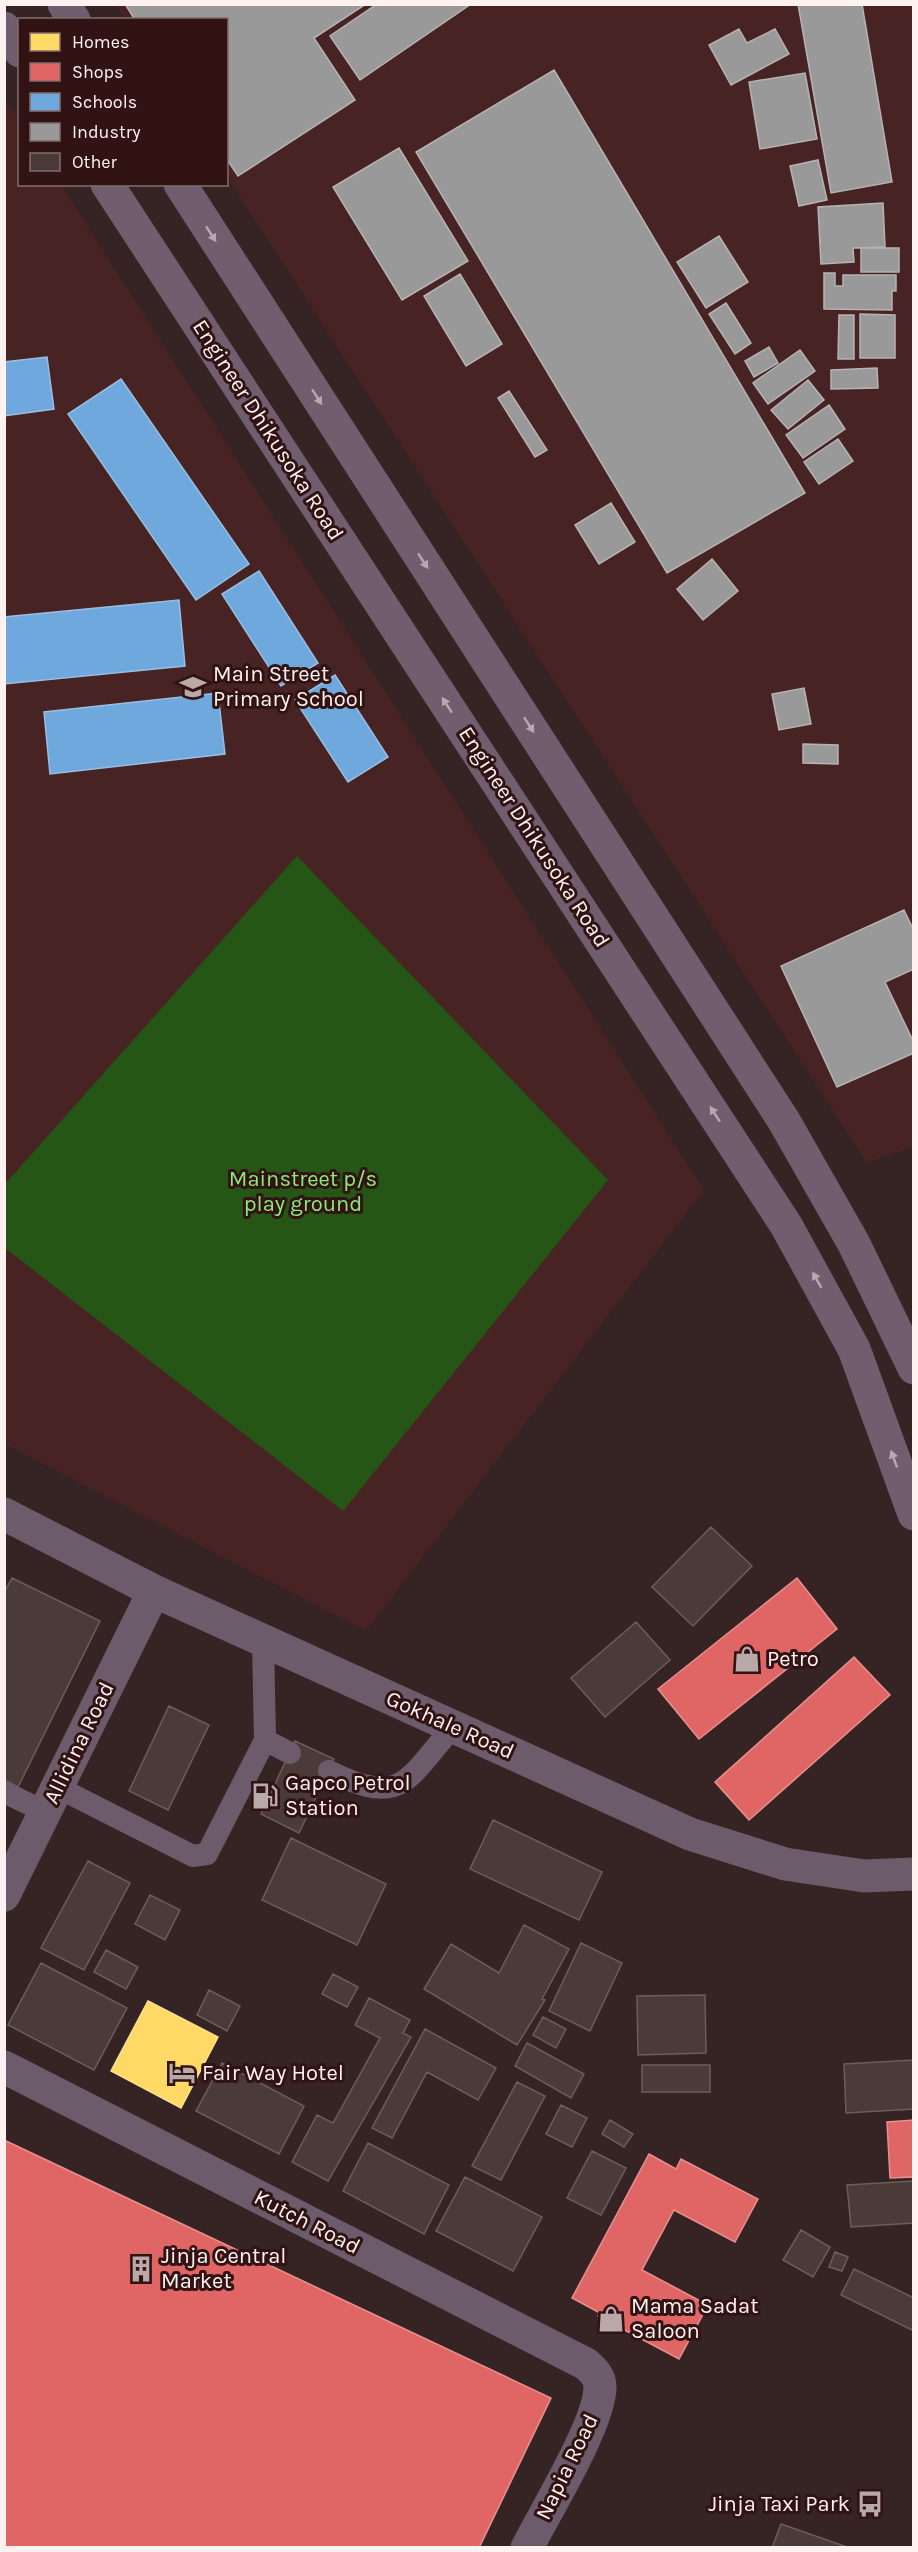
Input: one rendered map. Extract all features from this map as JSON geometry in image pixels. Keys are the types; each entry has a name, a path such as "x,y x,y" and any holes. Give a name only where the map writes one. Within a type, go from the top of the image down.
{"street":[{"path":"64,4 73,18"},
{"path":"4,28 18,48"},
{"name":"Engineer Dhikusoka Road","path":"108,186 786,1225 854,1349 914,1514"},
{"path":"181,186 784,1120 854,1244 914,1368"},
{"name":"Gokhale Road","path":"4,1514 154,1591 690,1834 785,1864 864,1876 914,1874"},
{"name":"Allidina Road","path":"4,1895 154,1591"},
{"name":"Kutch Road","path":"4,2067 586,2364 595,2372 600,2385"},
{"name":"Napia Road","path":"527,2547 593,2420 600,2385"}],"lane":[{"path":"4,1792 51,1800 193,1856 207,1854 265,1740 263,1640"},
{"path":"329,1772 360,1787 380,1789 402,1785 453,1727"},
{"path":"265,1740 290,1753"}],"shaded area":[{"path":"116,5 913,5 913,1147 867,1163 228,179 228,18 124,18"},
{"name":"Main Street Primary School","path":"4,97 18,118 18,186 62,186 704,1190 366,1631 5,1444"}],"green space":[{"name":"Mainstreet p/s play ground","path":"297,856 608,1180 343,1511 5,1248 5,1184"}],"building: Homes":[{"path":"148,2001 218,2037 181,2108 111,2071"}],"building: Shops":[{"name":"Petro","path":"797,1578 837,1629 699,1739 658,1689"},
{"path":"854,1657 890,1695 749,1820 715,1782"},
{"path":"914,2120 914,2177 890,2178 887,2122"},
{"name":"Jinja Central Market","path":"4,2140 551,2398 479,2548 4,2548"},
{"path":"649,2154 676,2169 681,2159 758,2199 735,2242 674,2210 642,2270 708,2305 679,2359 598,2316 600,2313 572,2298"}],"building: Schools":[{"path":"47,357 54,409 4,416 4,362"},
{"path":"121,379 249,564 196,600 68,414"},
{"path":"259,571 318,663 281,686 222,594"},
{"path":"179,600 185,666 4,684 4,617"},
{"path":"335,675 388,757 348,782 295,700"},
{"path":"218,693 225,754 50,774 44,712"}],"building: Industry":[{"path":"125,4 366,4 314,38 355,100 238,176 228,161 228,18 134,18"},
{"path":"377,4 471,4 360,80 330,36"},
{"path":"798,4 862,4 892,182 831,193"},
{"path":"739,29 747,43 775,29 789,54 731,85 709,45"},
{"path":"554,70 805,493 667,573 416,152"},
{"path":"805,73 817,139 760,149 749,82"},
{"path":"399,148 468,261 402,300 333,187"},
{"path":"818,160 827,200 799,206 790,166"},
{"path":"883,203 885,247 853,248 854,262 821,264 818,207"},
{"path":"719,236 748,282 706,308 677,262"},
{"path":"861,248 899,248 899,272 861,272"},
{"path":"824,273 835,273 835,286 843,286 843,275 896,275 896,291 892,291 892,310 824,309"},
{"path":"460,274 502,344 466,366 424,296"},
{"path":"726,303 751,343 735,354 709,314"},
{"path":"860,314 895,315 895,358 860,358"},
{"path":"839,315 854,315 854,359 838,359"},
{"path":"769,347 778,363 754,377 745,361"},
{"path":"800,350 815,371 768,404 753,383"},
{"path":"877,368 878,388 831,389 831,370"},
{"path":"808,380 824,400 788,429 771,410"},
{"path":"509,391 547,450 535,457 498,398"},
{"path":"829,405 845,429 803,458 786,435"},
{"path":"838,439 853,461 819,484 804,462"},
{"path":"611,503 635,542 599,564 575,525"},
{"path":"712,559 738,591 703,620 677,589"},
{"path":"804,688 811,724 779,730 772,694"},
{"path":"803,744 838,745 838,764 803,763"},
{"path":"904,910 914,931 914,969 885,982 914,1043 914,1053 837,1087 781,966"}],"building: Other":[{"path":"711,1527 752,1566 693,1626 652,1587"},
{"path":"12,1578 100,1621 18,1787 4,1780 4,1593"},
{"path":"636,1622 670,1660 605,1717 571,1678"},
{"path":"169,1706 209,1725 168,1810 129,1791"},
{"path":"295,1741 334,1759 299,1833 261,1814"},
{"path":"493,1820 602,1872 579,1920 470,1869"},
{"path":"291,1838 386,1884 357,1945 262,1900"},
{"path":"88,1861 130,1883 84,1970 41,1948"},
{"path":"150,1895 180,1910 165,1940 135,1924"},
{"path":"524,1925 569,1949 542,1999 545,2000 517,2045 424,1989 451,1944 499,1973"},
{"path":"581,1943 622,1963 590,2031 549,2011"},
{"path":"106,1950 138,1967 126,1989 94,1972"},
{"path":"41,1963 127,2008 94,2070 8,2025"},
{"path":"333,1974 358,1987 347,2007 322,1994"},
{"path":"209,1990 240,2006 227,2031 197,2015"},
{"path":"705,1995 706,2053 638,2055 637,1996"},
{"path":"369,1998 410,2020 403,2033 411,2037 328,2181 292,2162 317,2115 333,2123 380,2038 355,2025"},
{"path":"543,2017 566,2029 556,2048 533,2035"},
{"path":"425,2029 496,2068 478,2100 427,2072 392,2138 372,2128"},
{"path":"527,2043 584,2074 571,2098 515,2066"},
{"path":"914,2060 914,2109 846,2113 844,2064"},
{"path":"222,2063 304,2106 279,2154 196,2111"},
{"path":"642,2065 710,2065 710,2092 642,2092"},
{"path":"517,2082 545,2096 501,2180 472,2166"},
{"path":"561,2105 587,2118 572,2147 546,2134"},
{"path":"610,2120 633,2134 624,2147 602,2134"},
{"path":"368,2143 449,2185 424,2234 343,2191"},
{"path":"592,2151 626,2168 601,2215 567,2198"},
{"path":"465,2177 542,2217 513,2271 436,2231"},
{"path":"914,2181 914,2223 851,2227 847,2185"},
{"path":"801,2230 830,2247 813,2277 783,2260"},
{"path":"835,2252 848,2257 842,2271 829,2267"},
{"path":"854,2269 914,2298 914,2331 841,2295"},
{"path":"781,2524 850,2548 772,2548"}],"place":[{"name":"Main Street Primary School","path":"193,687"},
{"name":"Petro","path":"747,1659"},
{"name":"Gapco Petrol Station","path":"265,1796"},
{"name":"Fair Way Hotel","path":"182,2073"},
{"name":"Jinja Central Market","path":"141,2269"},
{"name":"Mama Sadat Saloon","path":"611,2319"},
{"name":"Jinja Taxi Park","path":"870,2504"}]}
